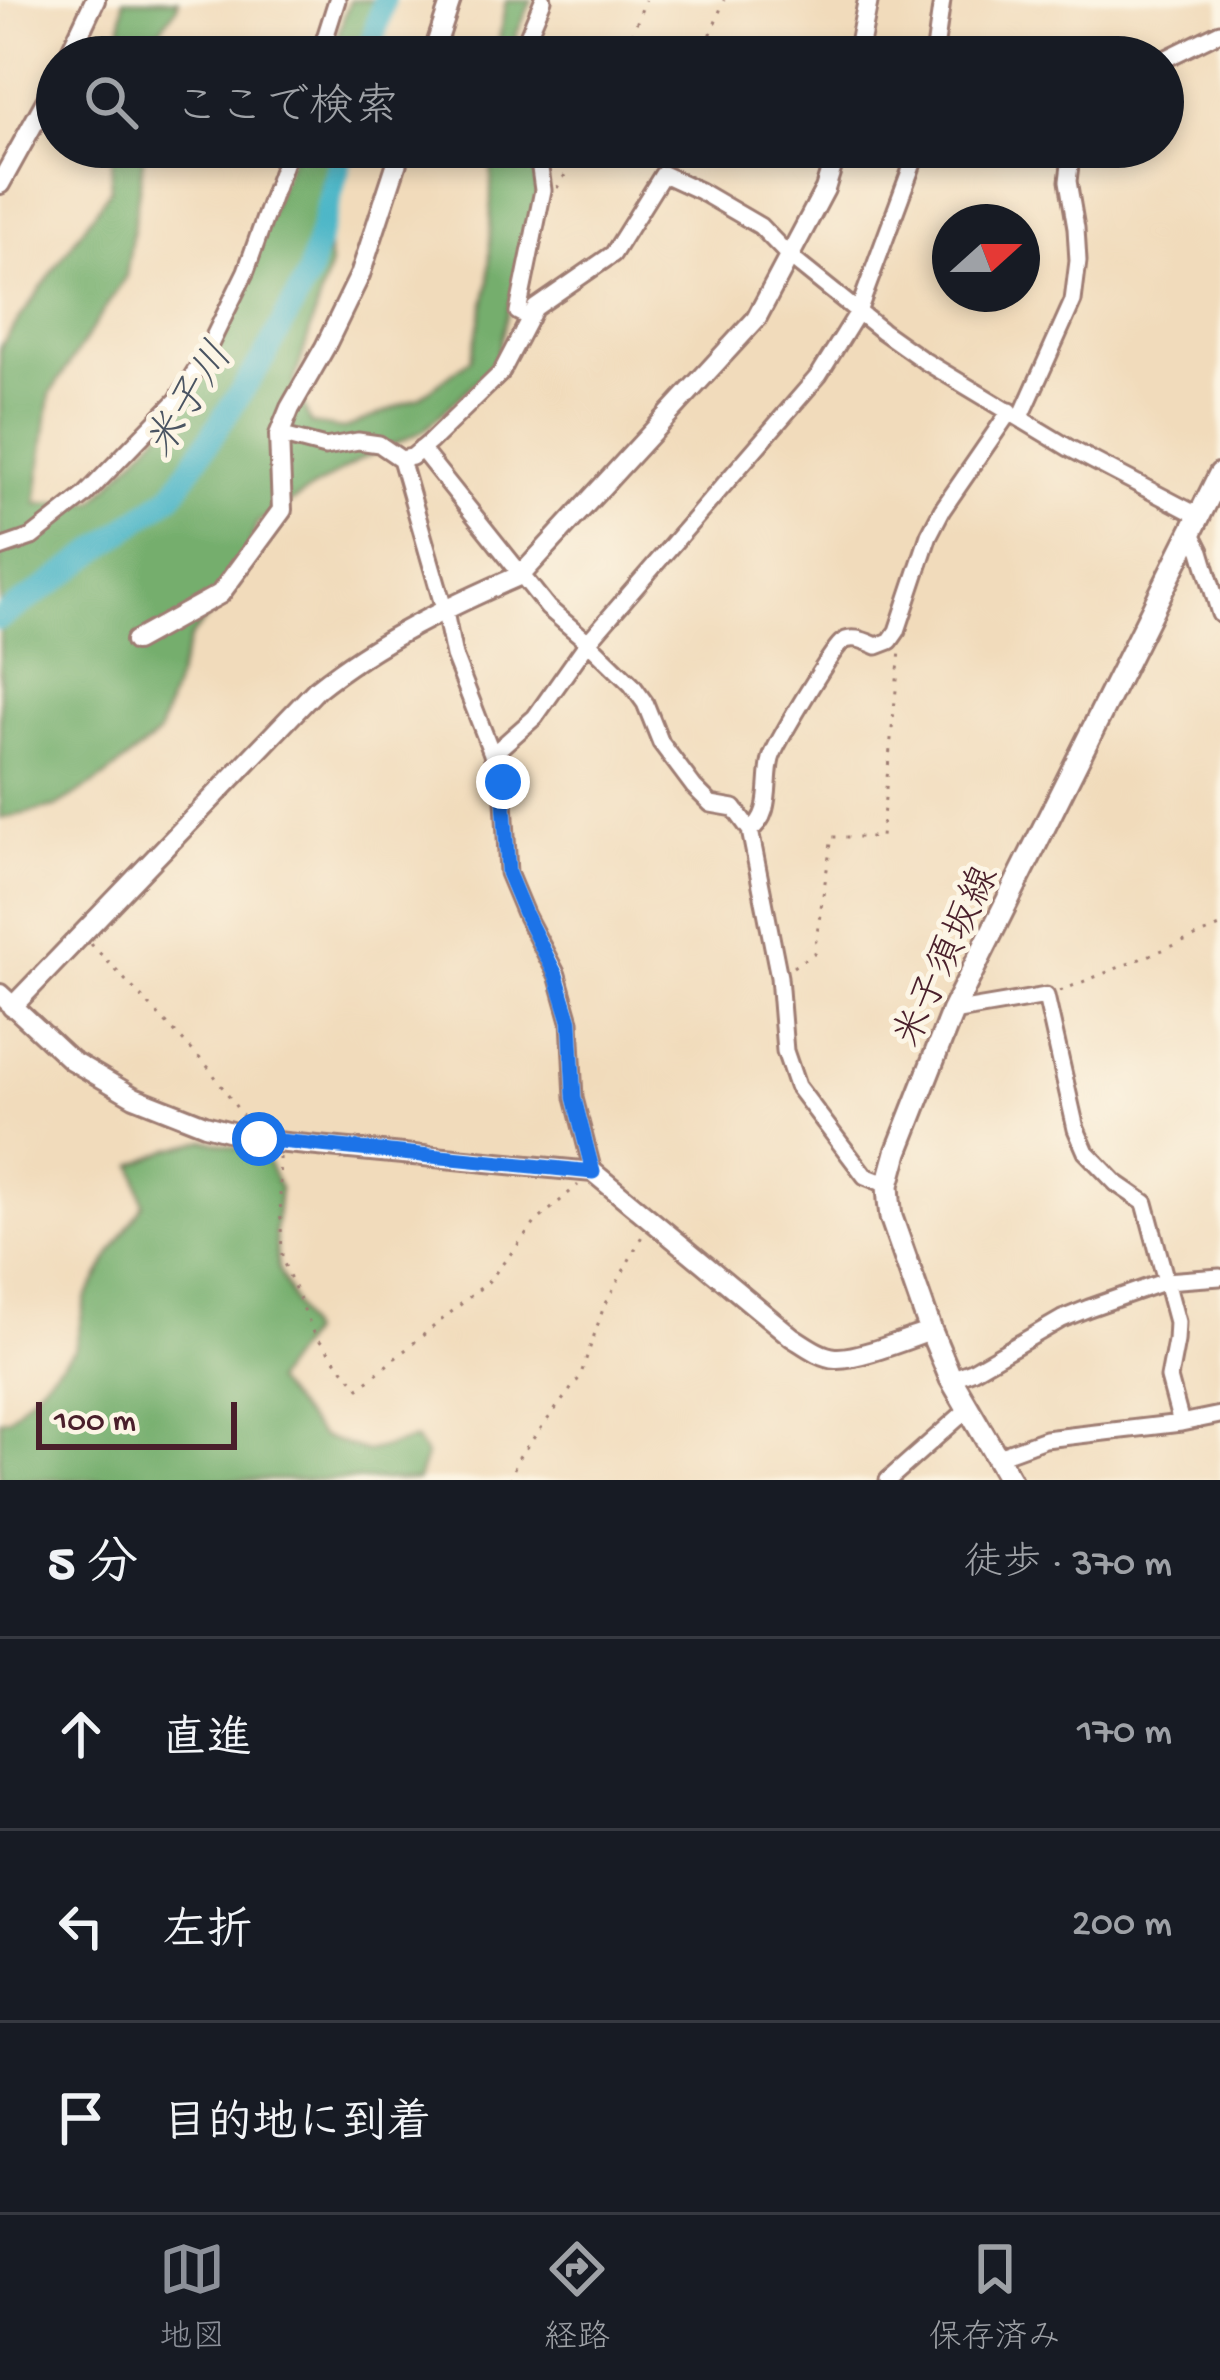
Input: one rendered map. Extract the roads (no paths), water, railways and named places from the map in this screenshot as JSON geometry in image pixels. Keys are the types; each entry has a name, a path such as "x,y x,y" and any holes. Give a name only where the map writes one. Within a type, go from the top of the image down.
{"main road":[{"name":"米子須坂線","path":"888,1185 952,1012 1220,474"},
{"path":"888,1185 892,1217 931,1331 951,1379 1010,1480"}],"street":[{"path":"78,36 95,0"},
{"path":"326,36 337,0"},
{"path":"439,36 451,0"},
{"path":"528,36 543,0"},
{"path":"861,36 868,0"},
{"path":"937,36 942,0"},
{"path":"1184,50 1220,32"},
{"path":"0,184 36,119"},
{"path":"0,548 32,538 84,496 176,400 204,356 246,271 283,168"},
{"path":"135,641 220,594 282,510 280,435 360,275 395,168"},
{"path":"530,318 518,312 543,190 540,168"},
{"path":"832,168 756,319 520,575 356,658 316,689 81,934 4,1007 71,1060 134,1097 205,1125 269,1141 593,1172 792,1336 833,1358 931,1331"},
{"path":"493,754 535,717 588,642 819,375 858,312 911,168"},
{"path":"750,830 765,811 772,754 842,642 852,638 877,646 898,631 929,535 942,510 1015,414 1073,301 1078,261 1067,182 1069,168"},
{"path":"401,459 412,457 500,373 536,308 613,254 663,174 760,226 790,257 923,360 1195,524 1220,614"},
{"path":"280,435 325,447 358,441 379,444 401,459 454,656 503,782 508,873 556,975 570,1021 574,1098 593,1172"},
{"path":"421,449 548,608 632,685 661,742 694,787 711,804 734,808 750,830 778,977 785,1051 797,1086 866,1176 888,1185"},
{"path":"952,1012 1046,996 1076,1130 1086,1153 1145,1203 1177,1322 1169,1378 1181,1423"},
{"path":"951,1379 1062,1319 1166,1281 1220,1277"},
{"path":"888,1480 968,1409"},
{"path":"998,1456 1045,1439 1220,1415"}],"waterway":[{"name":"米子川","path":"374,36 384,0"},
{"name":"米子川","path":"0,618 173,494 265,356 308,277 338,168"}]}
